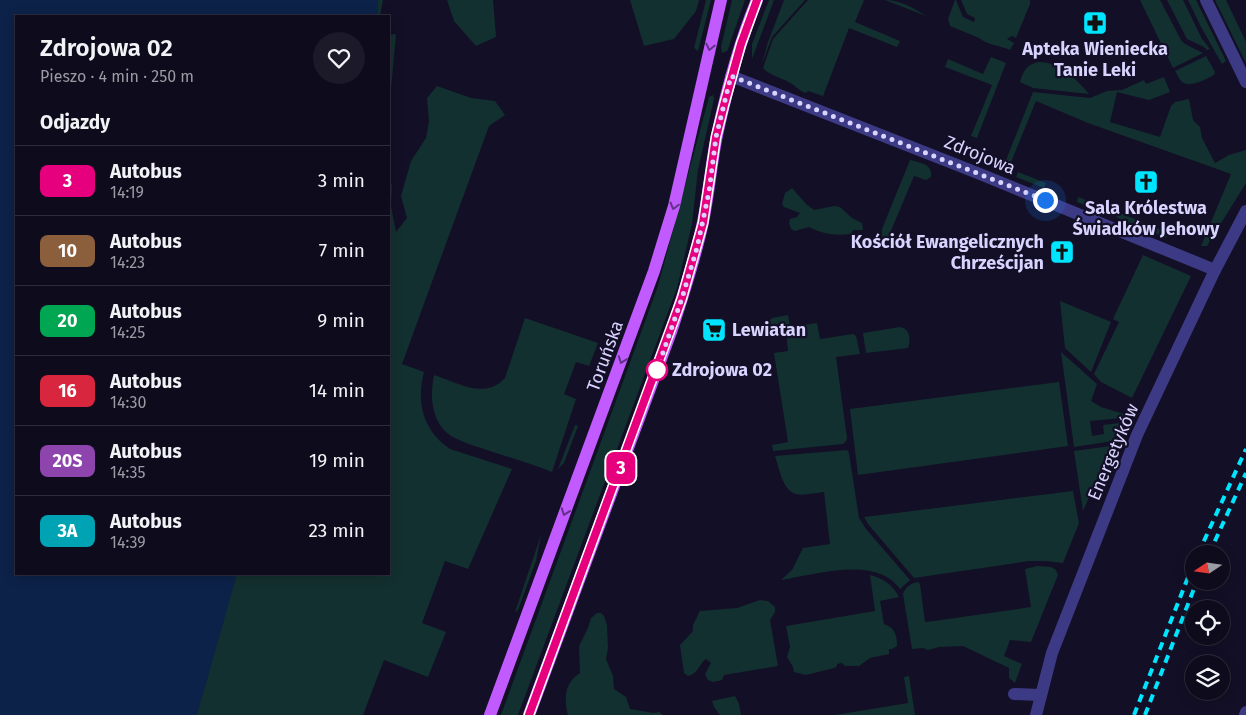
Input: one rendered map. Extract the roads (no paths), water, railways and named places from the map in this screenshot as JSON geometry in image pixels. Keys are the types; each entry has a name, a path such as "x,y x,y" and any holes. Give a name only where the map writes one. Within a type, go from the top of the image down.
{"main road":[{"name":"Toruńska","path":"490,715 654,271 678,189 721,0"},
{"path":"529,715 668,341 682,298 703,223 716,137 731,76 757,0"}],"street":[{"path":"1206,0 1246,82"},
{"name":"Zdrojowa","path":"731,76 944,159 1215,270"},
{"name":"Energetyków","path":"1036,715 1052,653 1137,435 1215,270 1246,211"},
{"path":"1014,694 1040,695"}],"water":[{"path":"0,0 378,0 378,15 15,15 15,575 237,575 197,715 0,715"}],"railway":[{"path":"1202,545 1246,449"},
{"path":"1213,545 1246,473"},
{"path":"1134,715 1185,585"},
{"path":"1145,715 1194,590"}],"place":[{"name":"Apteka Wieniecka Tanie Leki","path":"1095,23"},
{"name":"Sala Królestwa Świadków Jehowy","path":"1146,182"},
{"name":"Kościół Ewangelicznych Chrześcijan","path":"1062,252"},
{"name":"Lewiatan","path":"714,330"},
{"name":"Zdrojowa 02","path":"657,370"}]}
